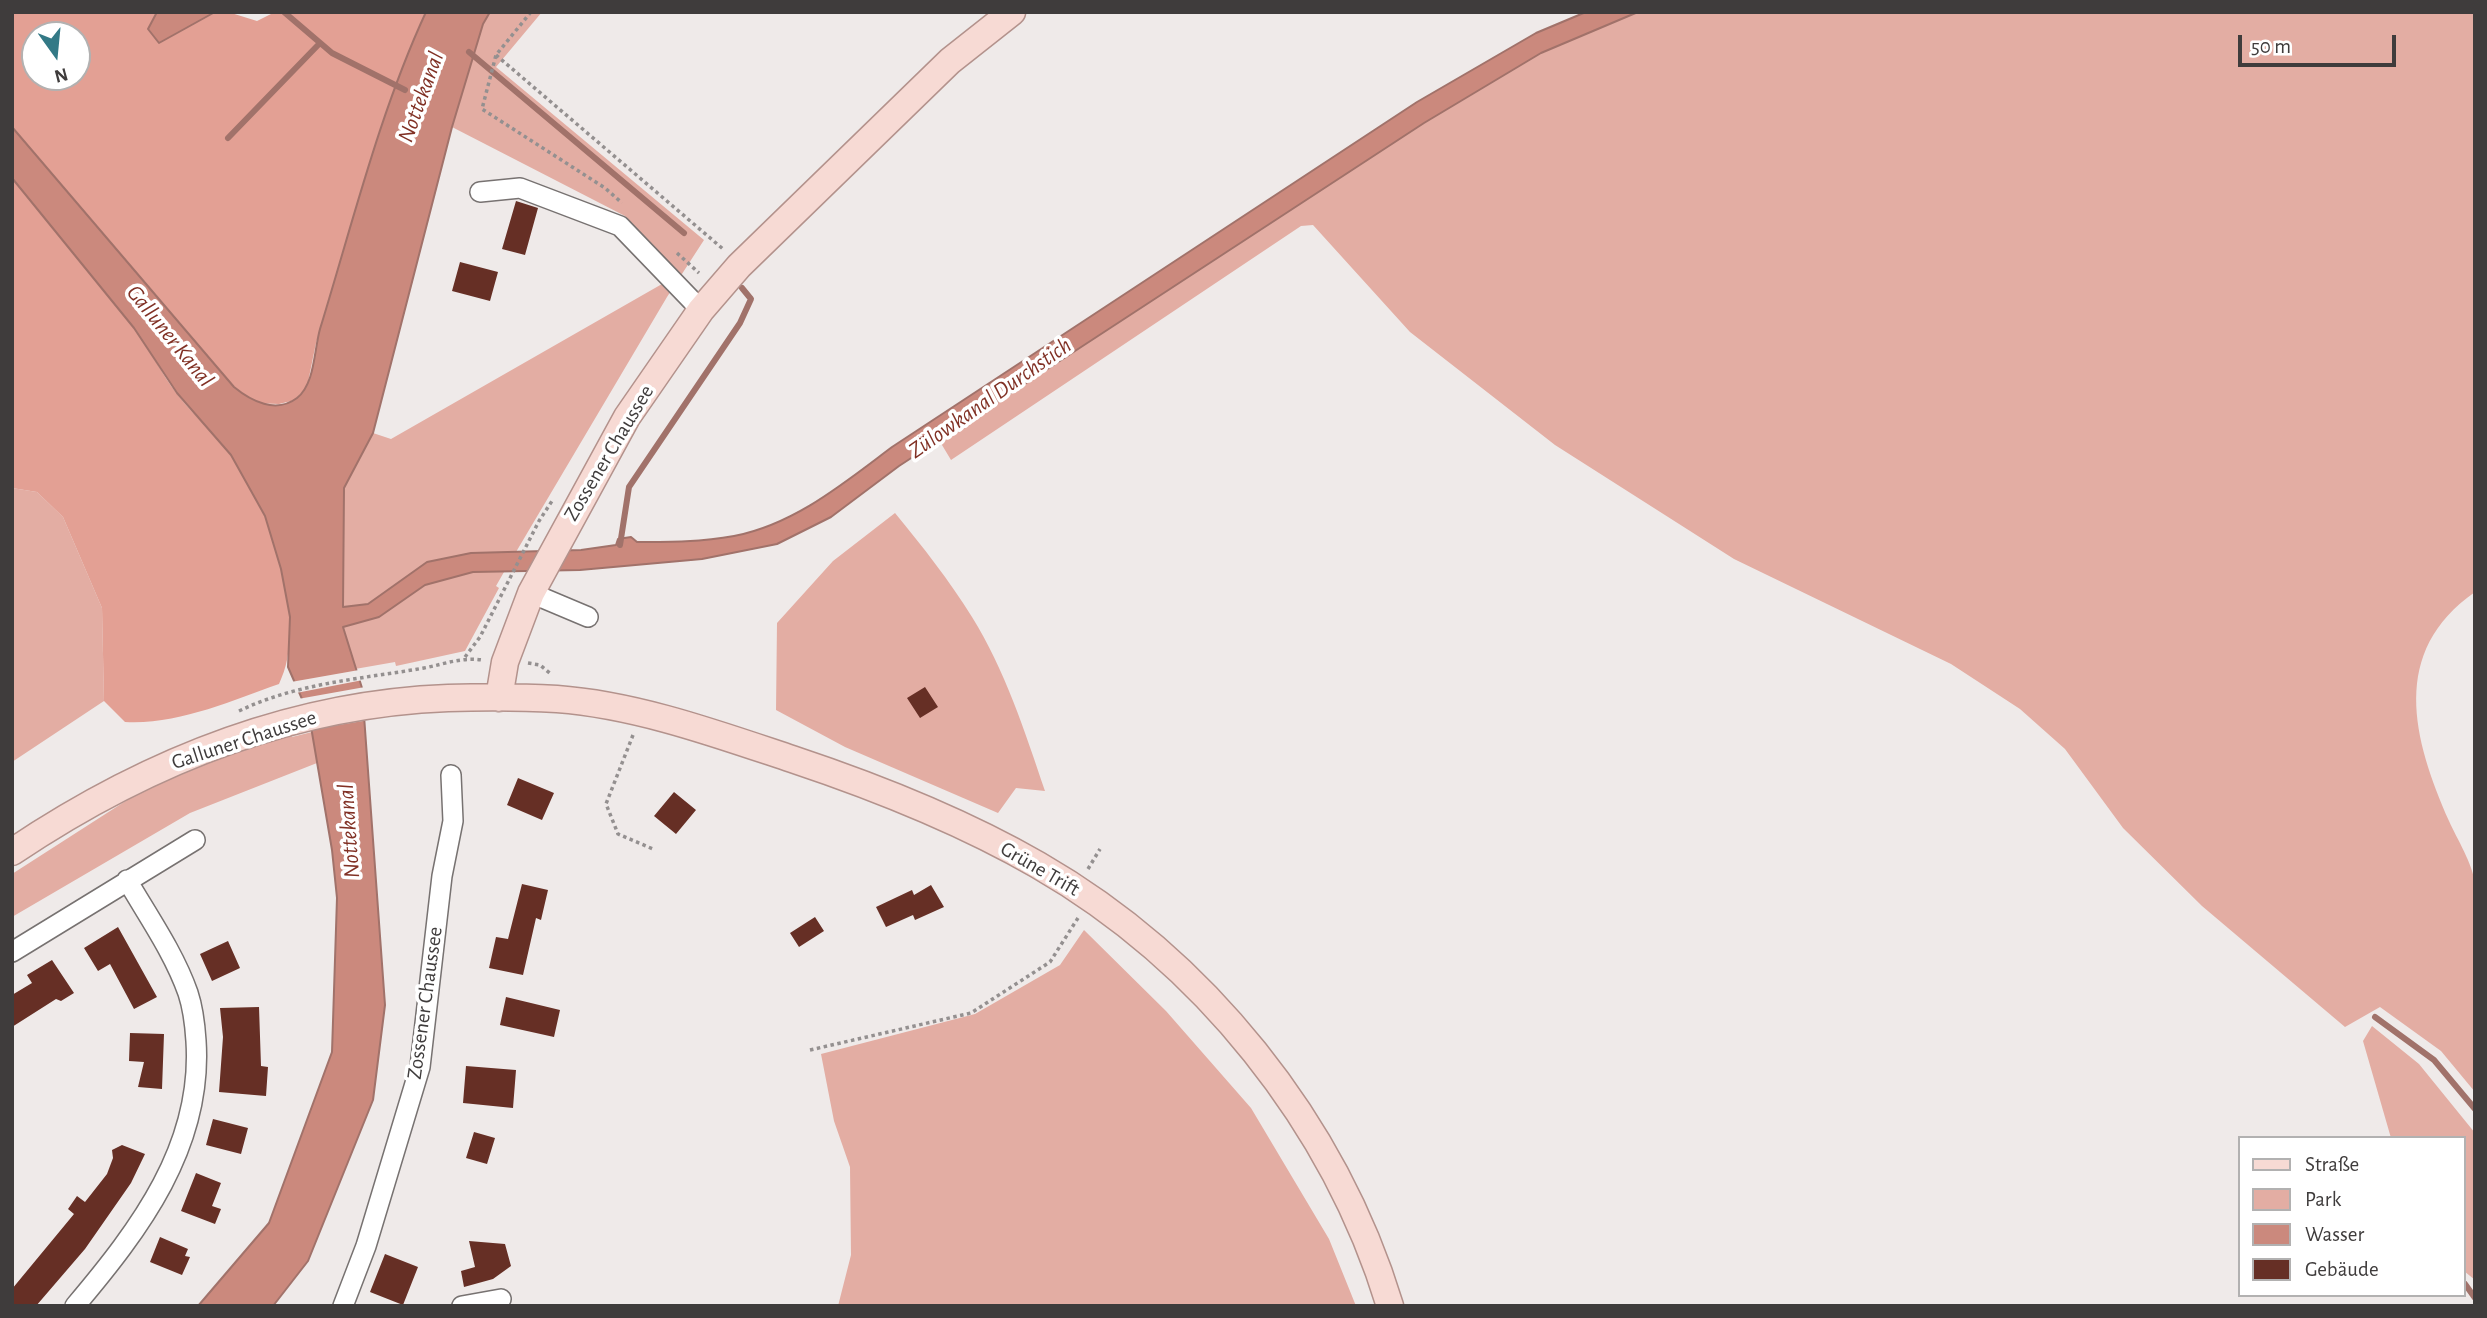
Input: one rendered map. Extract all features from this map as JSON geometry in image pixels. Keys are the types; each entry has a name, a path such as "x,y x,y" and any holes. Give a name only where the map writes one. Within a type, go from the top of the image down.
{"main road":[{"name":"Zossener Chaussee","path":"499,698 505,662 536,583 550,527 701,310 731,257 950,61 1012,12"},
{"name":"Galluner Chaussee","path":"12,852 121,786 159,767 292,721 391,703 499,698"},
{"name":"Grüne Trift","path":"499,698 560,699 645,715 818,768 896,797 981,835 1091,898 1170,962 1242,1035 1326,1157 1361,1223 1390,1306"}],"street":[{"path":"480,192 520,188 620,226 701,310"},
{"path":"536,583 588,617"},
{"name":"Zossener Chaussee","path":"343,1306 366,1246 420,1067 442,876 453,821 451,775"},
{"path":"12,952 195,840"},
{"path":"75,1306 127,1243 151,1207 181,1147 197,1085 195,1025 189,994 166,947 127,880"},
{"path":"463,1306 501,1299"}],"path":[{"path":"531,12 496,55 482,109 605,188 626,207"},
{"path":"496,55 731,257"},
{"path":"667,245 699,273"},
{"path":"283,692 465,657 480,637 506,584 550,527"},
{"path":"637,727 606,804 618,834 653,849"},
{"path":"810,1049 971,1013 1050,962 1091,898"}],"green space":[{"path":"490,12 542,12 496,67 704,240 667,297 516,552 471,553 427,562 368,605 343,607 344,488 373,433 391,439 676,276 625,216 452,127 483,24"},
{"path":"1638,12 2475,12 2475,592 2448,616 2430,642 2419,669 2416,698 2419,728 2436,790 2474,876 2477,962 2475,1092 2441,1051 2380,1007 2345,1027 2202,906 2123,828 2065,749 2020,709 1951,664 1734,559 1555,445 1410,332 1313,225 1301,226 951,460 939,440 1424,123 1541,53"},
{"path":"12,488 37,492 63,517 102,608 104,701 12,762"},
{"path":"895,513 945,577 984,637 1030,746 1045,791 1016,788 998,813 845,747 776,710 777,623 833,561"},
{"path":"473,572 504,572 496,586 499,588 465,651 396,666 395,662 355,669 343,627 379,617 425,585"},
{"path":"290,732 292,737 312,732 317,763 190,813 12,917 12,874 163,777"},
{"path":"1084,930 1166,1011 1251,1108 1329,1239 1356,1306 838,1306 851,1255 850,1167 834,1121 821,1054 975,1014 1060,965"},
{"path":"2372,1026 2419,1064 2475,1133 2475,1280 2466,1273 2466,1136 2390,1136 2363,1041"}],"shaded area":[{"path":"12,12 157,12 148,29 191,25 215,12 228,12 257,21 275,12 426,12 367,176 316,343 307,387 295,400 279,404 254,403 234,387 12,127"},
{"path":"12,178 104,289 139,335 177,394 224,445 245,475 271,533 288,598 290,629 287,659 279,684 184,716 145,722 125,722 104,701 102,608 63,517 37,492 12,488"}],"water":[{"path":"157,12 215,12 159,43 148,29"},
{"path":"426,12 490,12 483,24 452,127 373,433 344,488 343,607 368,604 427,562 471,553 581,550 616,545 618,539 631,537 637,542 710,539 734,536 778,522 818,500 892,447 1417,102 1536,33 1586,12 1638,12 1541,53 1424,123 899,466 831,517 777,544 702,559 580,570 473,572 425,585 379,617 343,627 362,688 385,1005 373,1100 308,1261 273,1306 198,1306 269,1223 332,1052 337,898 332,850 309,715 288,667 290,617 281,569 265,516 231,455 177,393 134,328 12,178 12,127 234,387 264,404 289,403 303,392 311,376 320,329 368,169 395,89"}],"pier":[{"path":"359,670 363,680 296,693 291,682"},
{"path":"365,687 369,720 308,730 298,699"}],"building":[{"path":"516,201 538,208 525,255 502,249"},
{"path":"460,262 498,272 490,301 452,291"},
{"path":"925,687 938,707 920,718 907,698"},
{"path":"518,778 554,793 542,820 507,805"},
{"path":"674,792 696,810 676,834 654,816"},
{"path":"522,884 548,890 541,920 536,918 523,975 489,968 496,937 508,939"},
{"path":"931,885 944,907 915,920 913,915 886,927 876,907 912,890 914,895"},
{"path":"815,917 824,931 799,947 790,933"},
{"path":"118,927 157,997 134,1009 110,964 98,971 84,948"},
{"path":"228,941 240,968 212,981 200,954"},
{"path":"52,960 74,993 61,1001 56,999 12,1027 12,995 32,983 27,975"},
{"path":"506,997 560,1010 554,1037 500,1025"},
{"path":"259,1007 261,1066 268,1067 266,1096 219,1092 223,1037 220,1008"},
{"path":"130,1033 164,1034 162,1089 138,1087 144,1062 129,1061"},
{"path":"466,1066 516,1070 513,1108 463,1103"},
{"path":"213,1119 248,1128 241,1154 206,1145"},
{"path":"474,1132 495,1138 487,1164 466,1158"},
{"path":"122,1145 145,1154 131,1183 85,1249 36,1306 12,1306 12,1289 74,1214 68,1209 77,1196 85,1202 107,1174 113,1158 112,1150"},
{"path":"196,1173 221,1183 212,1206 221,1209 215,1224 181,1211"},
{"path":"160,1237 188,1249 185,1256 190,1257 182,1275 150,1262"},
{"path":"469,1241 505,1244 511,1266 493,1279 464,1287 461,1271 475,1267"},
{"path":"385,1254 418,1267 403,1305 370,1292"}],"waterway":[{"name":"Nottekanal","path":"284,12 332,53 405,90"},
{"path":"228,138 320,43"},
{"path":"469,52 684,233"},
{"path":"620,545 629,487 740,323 751,299 742,288"},
{"path":"2375,1017 2434,1060 2475,1109"},
{"path":"2466,1285 2475,1298"}],"water label":[{"name":"Galluner Kanal","path":"170,336"},
{"name":"Zülowkanal Durchstich","path":"990,398"}]}
